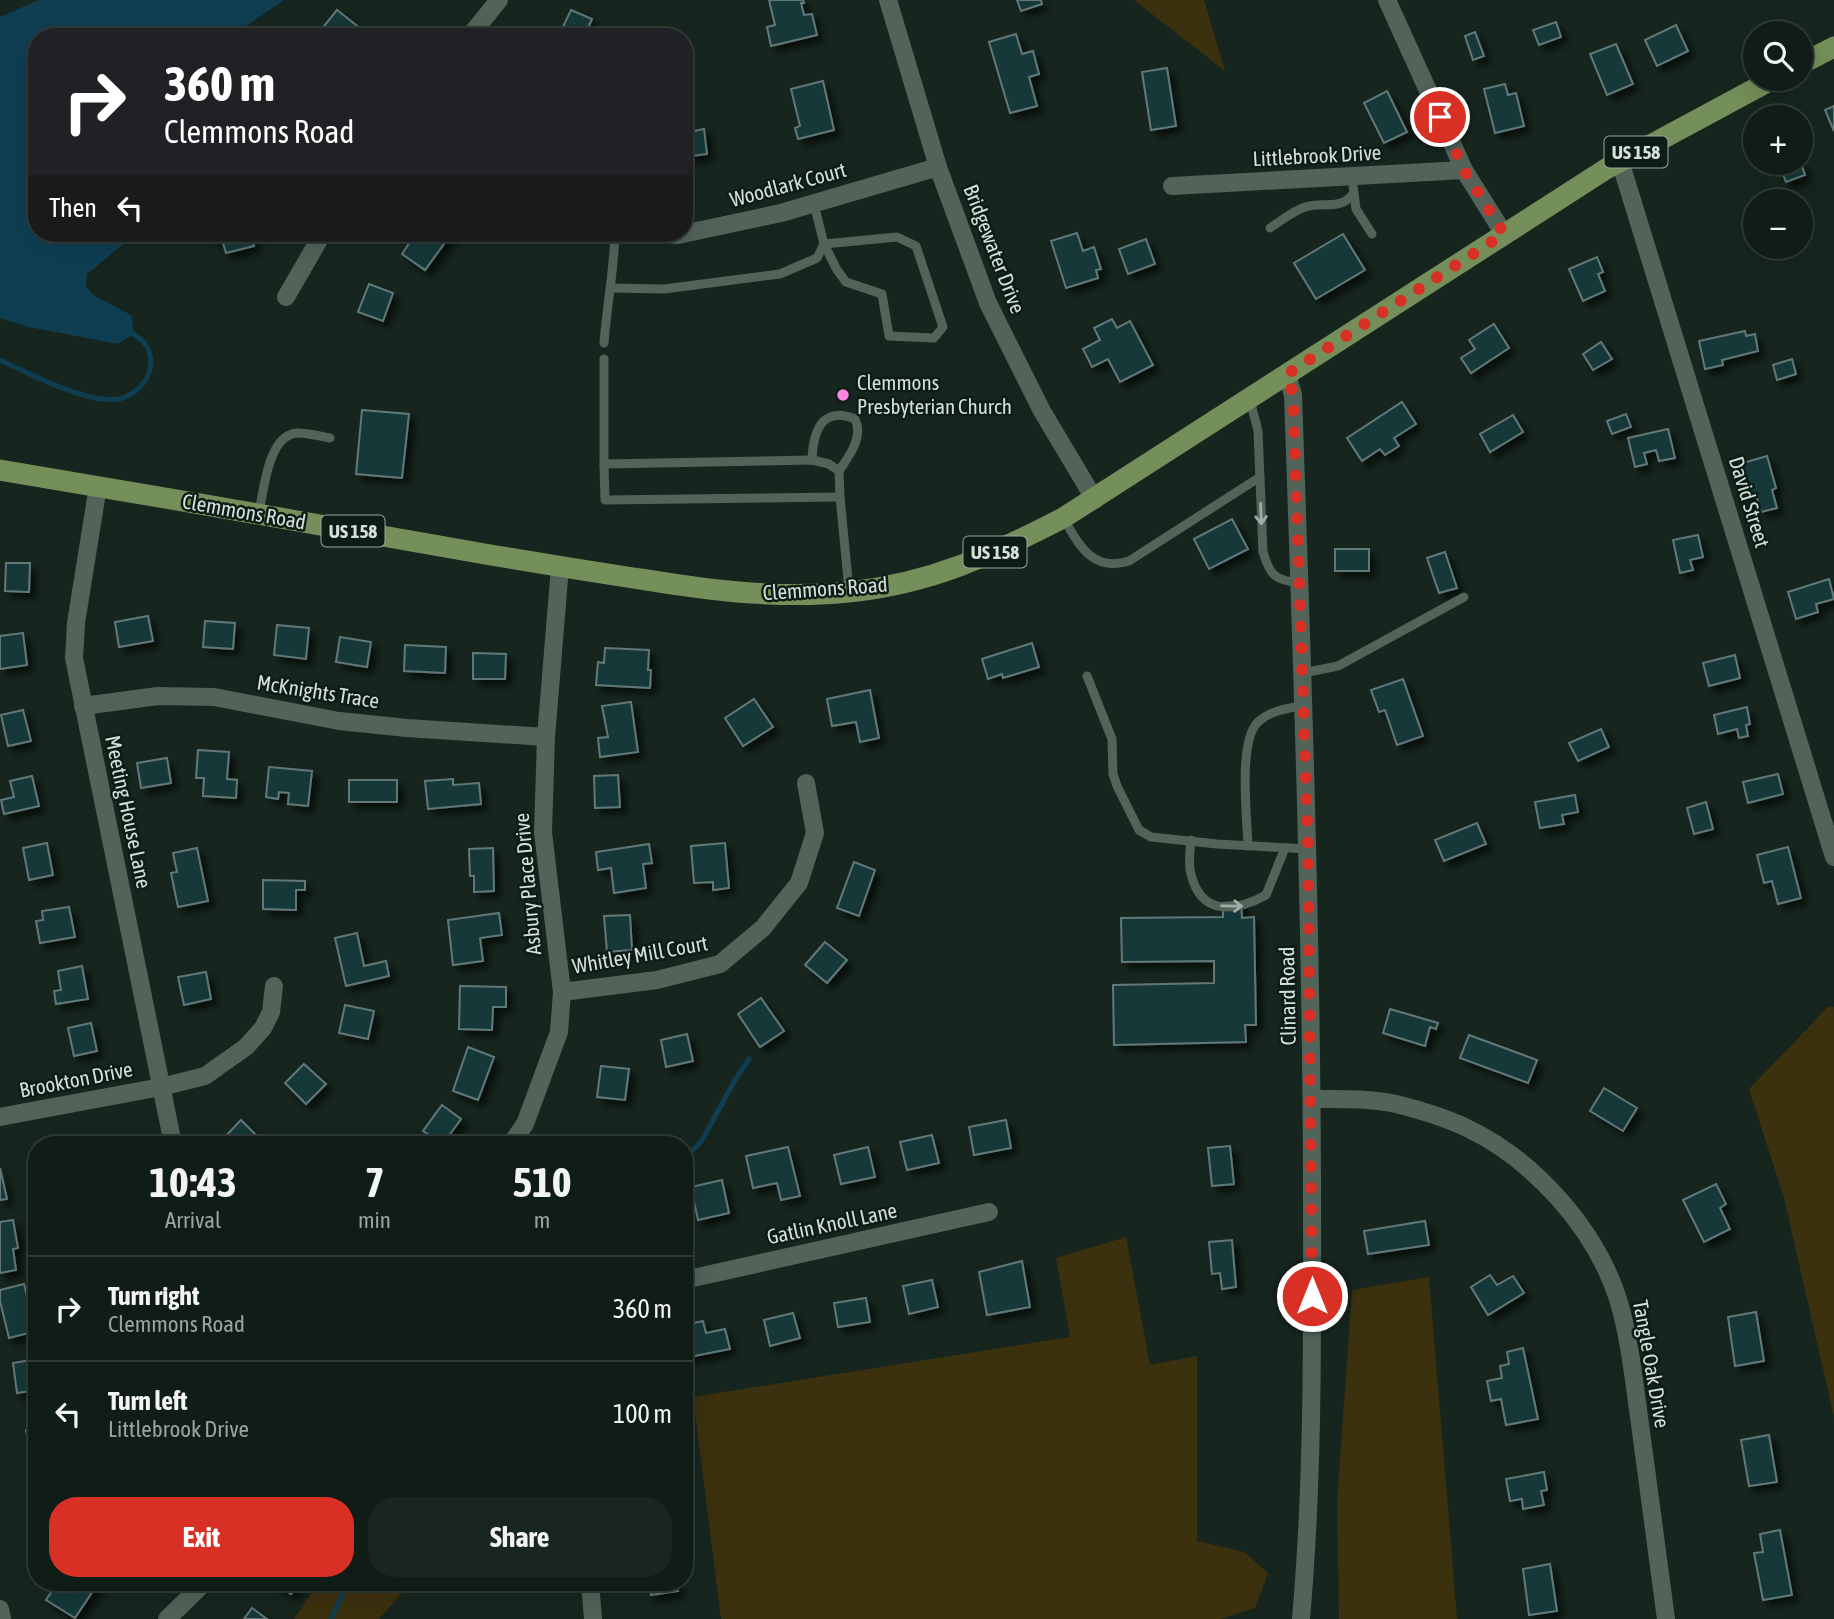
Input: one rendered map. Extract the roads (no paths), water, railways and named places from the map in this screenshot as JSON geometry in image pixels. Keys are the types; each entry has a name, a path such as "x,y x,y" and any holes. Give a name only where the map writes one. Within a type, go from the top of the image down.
{"main road":[{"path":"1813,58 1834,47"},
{"name":"Clemmons Road","path":"0,470 560,567 743,594 807,595 898,585 976,561 1063,518 1620,161 1751,91"}],"street":[{"path":"476,28 499,0"},
{"name":"Bridgewater Drive","path":"888,0 938,167 988,303 1042,411 1094,500"},
{"path":"1387,0 1464,170 1504,234"},
{"name":"David Street","path":"1620,161 1834,857"},
{"name":"Woodlark Court","path":"693,232 781,213 938,167"},
{"name":"Littlebrook Drive","path":"1172,186 1353,185 1464,170"},
{"path":"286,297 318,242"},
{"name":"Clinard Road","path":"1287,374 1293,395 1300,583 1312,1099 1312,1418 1301,1619"},
{"name":"Meeting House Lane","path":"98,486 76,623 74,658 171,1136"},
{"name":"Asbury Place Drive","path":"517,1136 525,1124 559,1032 562,992 543,832 546,737 560,567"},
{"name":"McKnights Trace","path":"83,706 158,696 214,696 339,721 546,737"},
{"name":"Whitley Mill Court","path":"562,992 657,980 720,964 763,928 799,883 815,833 806,783"},
{"name":"Brookton Drive","path":"0,1117 161,1087 205,1076 246,1047 263,1028 271,1012 274,986"},
{"name":"Tangle Oak Drive","path":"1312,1099 1395,1103 1440,1116 1468,1128 1501,1148 1526,1168 1574,1218 1610,1278 1625,1330 1666,1619"},
{"name":"Gatlin Knoll Lane","path":"693,1278 989,1212"},
{"path":"167,1619 196,1591"},
{"path":"591,1591 593,1619"},
{"path":"0,1609 2,1619"}],"lane":[{"path":"1270,228 1310,205 1337,206 1348,201 1353,185"},
{"path":"1353,185 1356,209 1372,234"},
{"path":"814,204 824,244 836,270 846,282 882,294 889,336 934,338 943,327 916,246 897,237 824,244"},
{"path":"604,343 606,304 614,267 615,242"},
{"path":"610,288 664,289 780,274 817,258 824,244"},
{"path":"604,359 605,500 840,497"},
{"path":"1249,398 1258,431 1263,552 1268,570 1282,581 1300,583"},
{"path":"812,460 813,441 818,426 829,417 846,416 855,419 858,433 851,454 839,471 849,592"},
{"path":"258,514 272,453 282,441 295,433 330,438"},
{"path":"604,464 812,460 829,464 839,471"},
{"path":"1063,518 1081,548 1093,559 1117,565 1129,561 1260,477"},
{"path":"1303,673 1338,666 1464,597"},
{"path":"1087,676 1112,739 1113,774 1117,786 1139,830 1151,837 1308,849"},
{"path":"1248,846 1246,752 1250,731 1260,720 1276,710 1304,705"},
{"path":"1191,840 1190,872 1196,889 1204,901 1223,907 1242,907 1266,895 1285,848"}],"water":[{"path":"39,0 284,0 243,28 28,28 28,242 126,242 87,274 86,287 93,295 131,315 134,334 118,344 29,327 0,318 0,17"}],"waterway":[{"path":"0,360 76,393 107,400 119,399 140,387 150,368 151,358 147,348 129,332"},
{"path":"693,1150 701,1142 749,1059"},
{"path":"331,1619 344,1591"}],"place":[{"name":"Clemmons Presbyterian Church","path":"843,395"}]}
